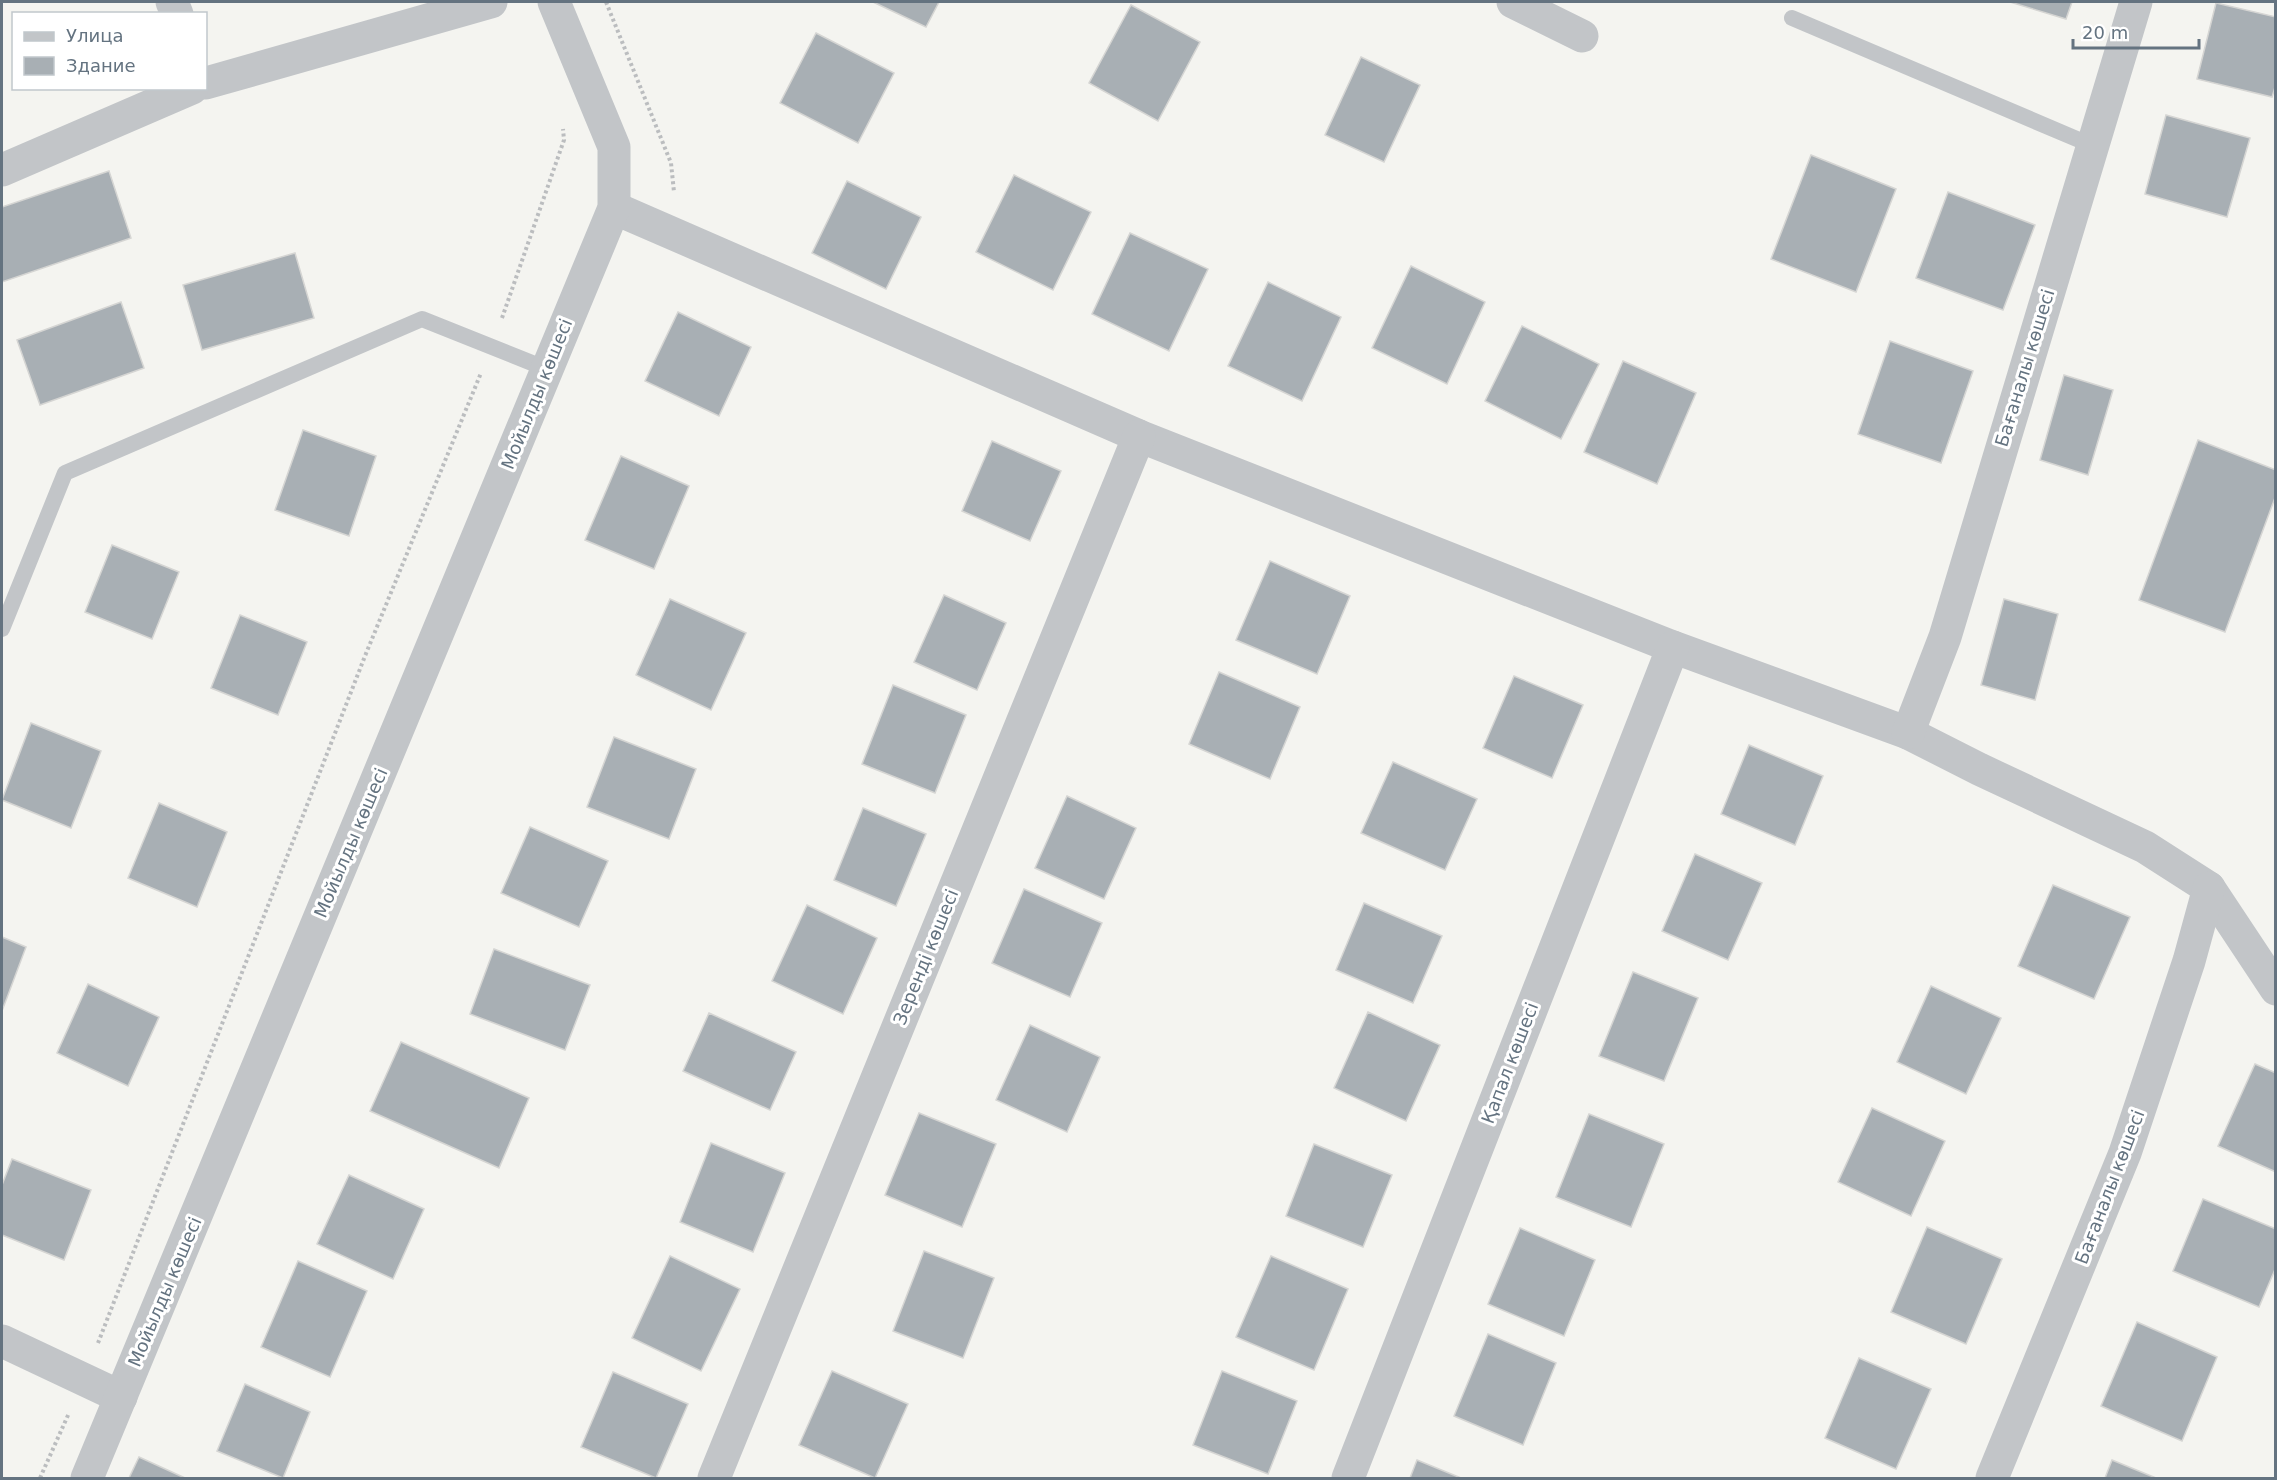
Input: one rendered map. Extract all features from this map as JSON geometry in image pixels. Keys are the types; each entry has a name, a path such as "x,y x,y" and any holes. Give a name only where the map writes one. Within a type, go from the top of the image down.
{"street":[{"path":"207,83 491,2"},
{"path":"554,2 614,147 614,208 1139,436 1672,647 1908,732 1979,769 2145,847 2209,888 2276,989"},
{"path":"1513,2 1582,36"},
{"name":"Бағаналы көшесі","path":"1908,732 1945,637 2091,145 2136,2"},
{"path":"2,170 187,90"},
{"name":"Мойылды көшесі","path":"87,1479 614,208"},
{"name":"Зеренді көшесі","path":"714,1479 1139,436"},
{"name":"Қапал көшесі","path":"1348,1479 1672,647"},
{"name":"Бағаналы көшесі","path":"1992,1479 2126,1153 2189,961 2209,888"},
{"path":"2,1341 122,1397"}],"lane":[{"path":"1792,18 2091,145"},
{"path":"2,629 65,473 422,319 547,369"}],"path":[{"path":"606,2 670,163 674,196 667,231"},
{"path":"40,1479 84,1379 365,656 492,346 564,140 563,128"}],"building":[{"path":"873,2 939,2 926,27"},
{"path":"2010,2 2072,2 2066,19"},
{"path":"2216,3 2276,17 2276,84 2272,97 2197,79"},
{"path":"1131,5 1200,42 1158,121 1089,83"},
{"path":"816,33 894,73 858,143 780,103"},
{"path":"1361,57 1420,85 1384,162 1325,135"},
{"path":"2166,115 2250,138 2227,217 2145,194"},
{"path":"1811,155 1896,189 1856,292 1771,259"},
{"path":"109,171 131,238 2,282 2,207"},
{"path":"1014,175 1091,212 1053,290 976,252"},
{"path":"847,181 921,217 886,289 812,253"},
{"path":"1948,192 2035,225 2003,310 1916,278"},
{"path":"1130,233 1208,269 1169,351 1092,314"},
{"path":"295,253 314,318 202,350 183,285"},
{"path":"1411,266 1485,302 1447,384 1372,348"},
{"path":"1268,282 1341,317 1302,401 1228,366"},
{"path":"121,302 144,368 40,405 17,340"},
{"path":"678,312 751,347 719,416 645,381"},
{"path":"1522,326 1599,364 1561,439 1485,401"},
{"path":"1890,341 1973,371 1941,463 1858,434"},
{"path":"1623,361 1696,393 1657,484 1584,452"},
{"path":"2064,375 2113,390 2088,475 2040,460"},
{"path":"303,430 376,456 349,536 275,510"},
{"path":"2198,440 2276,470 2276,495 2225,632 2139,600"},
{"path":"992,441 1061,471 1030,541 962,511"},
{"path":"621,456 689,486 654,569 585,540"},
{"path":"112,545 179,572 152,639 85,612"},
{"path":"1270,561 1350,596 1317,674 1236,640"},
{"path":"944,595 1006,623 977,690 914,662"},
{"path":"670,599 746,633 711,710 636,675"},
{"path":"2004,599 2058,614 2035,700 1981,685"},
{"path":"240,615 307,642 278,715 211,688"},
{"path":"1219,672 1300,707 1270,779 1189,744"},
{"path":"1514,676 1583,705 1552,778 1483,748"},
{"path":"893,685 966,715 935,793 862,764"},
{"path":"31,723 101,751 71,828 2,800"},
{"path":"614,737 696,769 669,839 587,807"},
{"path":"1749,745 1823,776 1795,845 1721,814"},
{"path":"1393,762 1477,799 1445,870 1361,833"},
{"path":"1067,796 1136,828 1104,899 1035,868"},
{"path":"159,803 227,832 197,907 128,878"},
{"path":"863,808 926,834 896,906 834,880"},
{"path":"530,827 608,861 579,927 501,893"},
{"path":"1695,854 1762,883 1728,960 1662,931"},
{"path":"2053,885 2130,917 2094,999 2018,966"},
{"path":"1024,889 1102,923 1070,997 992,963"},
{"path":"1364,903 1442,936 1413,1003 1336,970"},
{"path":"807,905 877,938 843,1014 772,981"},
{"path":"2,937 26,947 2,1011"},
{"path":"494,949 590,985 565,1050 470,1014"},
{"path":"1633,972 1698,998 1664,1081 1599,1056"},
{"path":"88,984 159,1017 128,1086 57,1053"},
{"path":"1931,986 2001,1018 1966,1094 1897,1062"},
{"path":"1368,1012 1440,1045 1406,1121 1334,1088"},
{"path":"709,1013 796,1052 770,1110 683,1071"},
{"path":"1030,1025 1100,1057 1067,1132 996,1100"},
{"path":"401,1042 529,1098 499,1168 370,1111"},
{"path":"2255,1064 2276,1073 2276,1172 2218,1146"},
{"path":"1872,1108 1945,1141 1911,1216 1838,1182"},
{"path":"919,1113 996,1144 962,1227 885,1195"},
{"path":"1589,1114 1664,1144 1631,1227 1556,1197"},
{"path":"711,1143 785,1173 753,1252 680,1222"},
{"path":"1314,1144 1392,1175 1363,1247 1286,1216"},
{"path":"12,1159 91,1190 64,1260 2,1235 2,1185"},
{"path":"349,1175 424,1209 393,1279 317,1244"},
{"path":"2203,1199 2276,1229 2276,1267 2259,1307 2173,1271"},
{"path":"1927,1227 2002,1259 1966,1344 1891,1312"},
{"path":"1520,1228 1595,1260 1564,1336 1488,1304"},
{"path":"924,1251 994,1278 963,1358 893,1331"},
{"path":"670,1256 740,1289 701,1371 632,1338"},
{"path":"1271,1256 1348,1289 1314,1370 1236,1337"},
{"path":"298,1261 367,1291 330,1377 261,1347"},
{"path":"2137,1322 2217,1357 2182,1441 2101,1406"},
{"path":"1488,1334 1556,1363 1523,1445 1454,1416"},
{"path":"1859,1358 1931,1389 1896,1469 1825,1438"},
{"path":"832,1371 908,1404 875,1478 799,1445"},
{"path":"1222,1371 1297,1401 1268,1474 1193,1445"},
{"path":"613,1372 688,1404 656,1478 581,1447"},
{"path":"245,1384 310,1412 283,1478 217,1451"},
{"path":"139,1457 185,1478 129,1478"},
{"path":"1417,1460 1461,1478 1410,1478"},
{"path":"2112,1460 2156,1478 2105,1478"}]}
